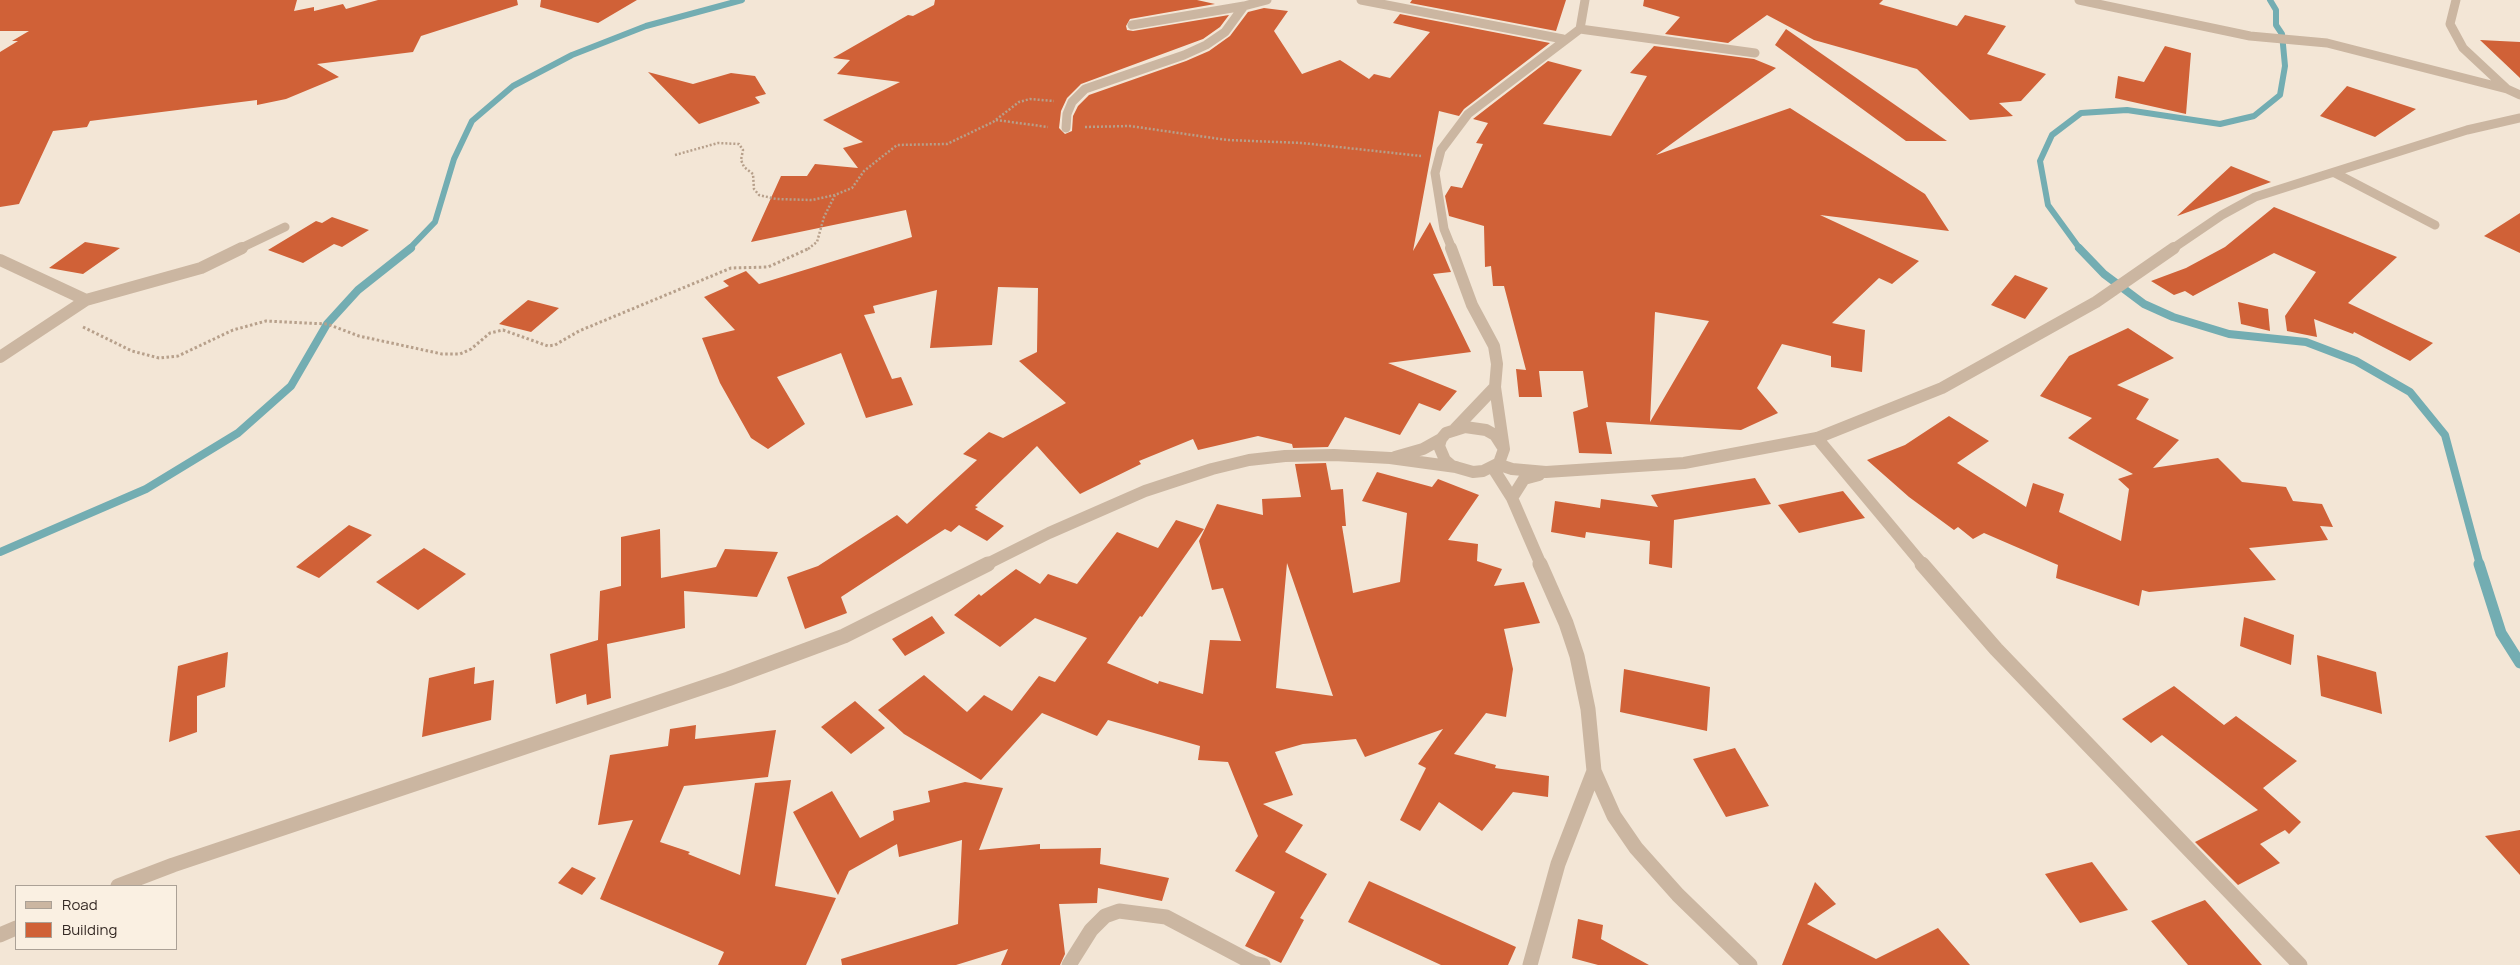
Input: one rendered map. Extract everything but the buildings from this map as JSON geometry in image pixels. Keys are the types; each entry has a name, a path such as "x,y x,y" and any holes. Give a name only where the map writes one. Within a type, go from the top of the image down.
{"street":[{"path":"1132,25 1244,6 1267,0"},
{"path":"1361,0 1563,40"},
{"path":"1580,29 1585,0"},
{"path":"2079,0 2175,22 2268,38 2327,43 2507,89 2520,95"},
{"path":"2456,0 2450,24 2463,48 2507,89"},
{"path":"1066,128 1067,114 1072,102 1084,89 1184,55 1206,45 1225,32 1244,6"},
{"path":"1495,466 1503,456 1504,448 1495,387 1496,364 1494,346 1472,305 1444,229 1435,173 1441,150 1468,114 1563,40 1580,29 1755,54"},
{"path":"120,885 173,864 728,679 844,636 1049,533 1145,491 1212,469 1249,460 1285,456 1334,455 1390,458 1456,467 1473,472 1495,466 1546,472 1684,463 1817,438 1942,388 2111,292 2222,215 2255,197 2467,130 2520,118"},
{"path":"2335,173 2436,225"},
{"path":"0,357 86,300 201,268 285,227"},
{"path":"0,260 86,300"},
{"path":"1390,458 1423,449 1441,439 1455,429 1495,387"},
{"path":"1455,429 1465,427 1486,430 1495,435 1504,448"},
{"path":"1817,438 1908,548 1996,649 2300,965"},
{"path":"1441,439 1438,446 1440,453 1445,460 1456,467"},
{"path":"1495,466 1512,498 1560,607 1577,656 1588,709 1594,770 1614,816 1636,848 1678,895 1750,965"},
{"path":"1512,498 1524,479 1546,472"},
{"path":"1530,965 1558,864 1594,770"},
{"path":"1069,965 1092,930 1105,916 1120,911 1166,917 1253,963 1263,965"},
{"path":"0,935 15,928"}],"path":[{"path":"675,155 718,143 739,144 743,150 741,160 744,167 753,174 754,189 759,195 765,198 812,200 835,196 852,188 864,171 897,145 947,144 996,120 1024,100 1072,102"},
{"path":"996,120 1066,128 1130,126 1227,140 1302,143 1439,158"},
{"path":"62,316 132,351 159,358 178,356 233,330 266,321 327,324 359,336 442,354 460,354 471,349 490,333 504,330 548,346 563,342 579,331 731,268 768,267 809,249 817,242 824,217 835,196"}],"waterway":[{"path":"409,249 435,222 454,159 472,121 513,86 572,55 646,26 742,0"},
{"path":"2080,249 2048,205 2040,161 2052,135 2081,113 2127,110 2220,124 2254,116 2280,95 2285,66 2282,34 2276,25 2276,10 2270,0"},
{"path":"0,552 146,489 238,433 291,386 327,324 358,290 411,248"},
{"path":"2079,248 2104,274 2144,304 2173,317 2229,334 2306,342 2356,361 2410,392 2445,435 2480,565"},
{"path":"2479,564 2501,633 2520,663"}]}
